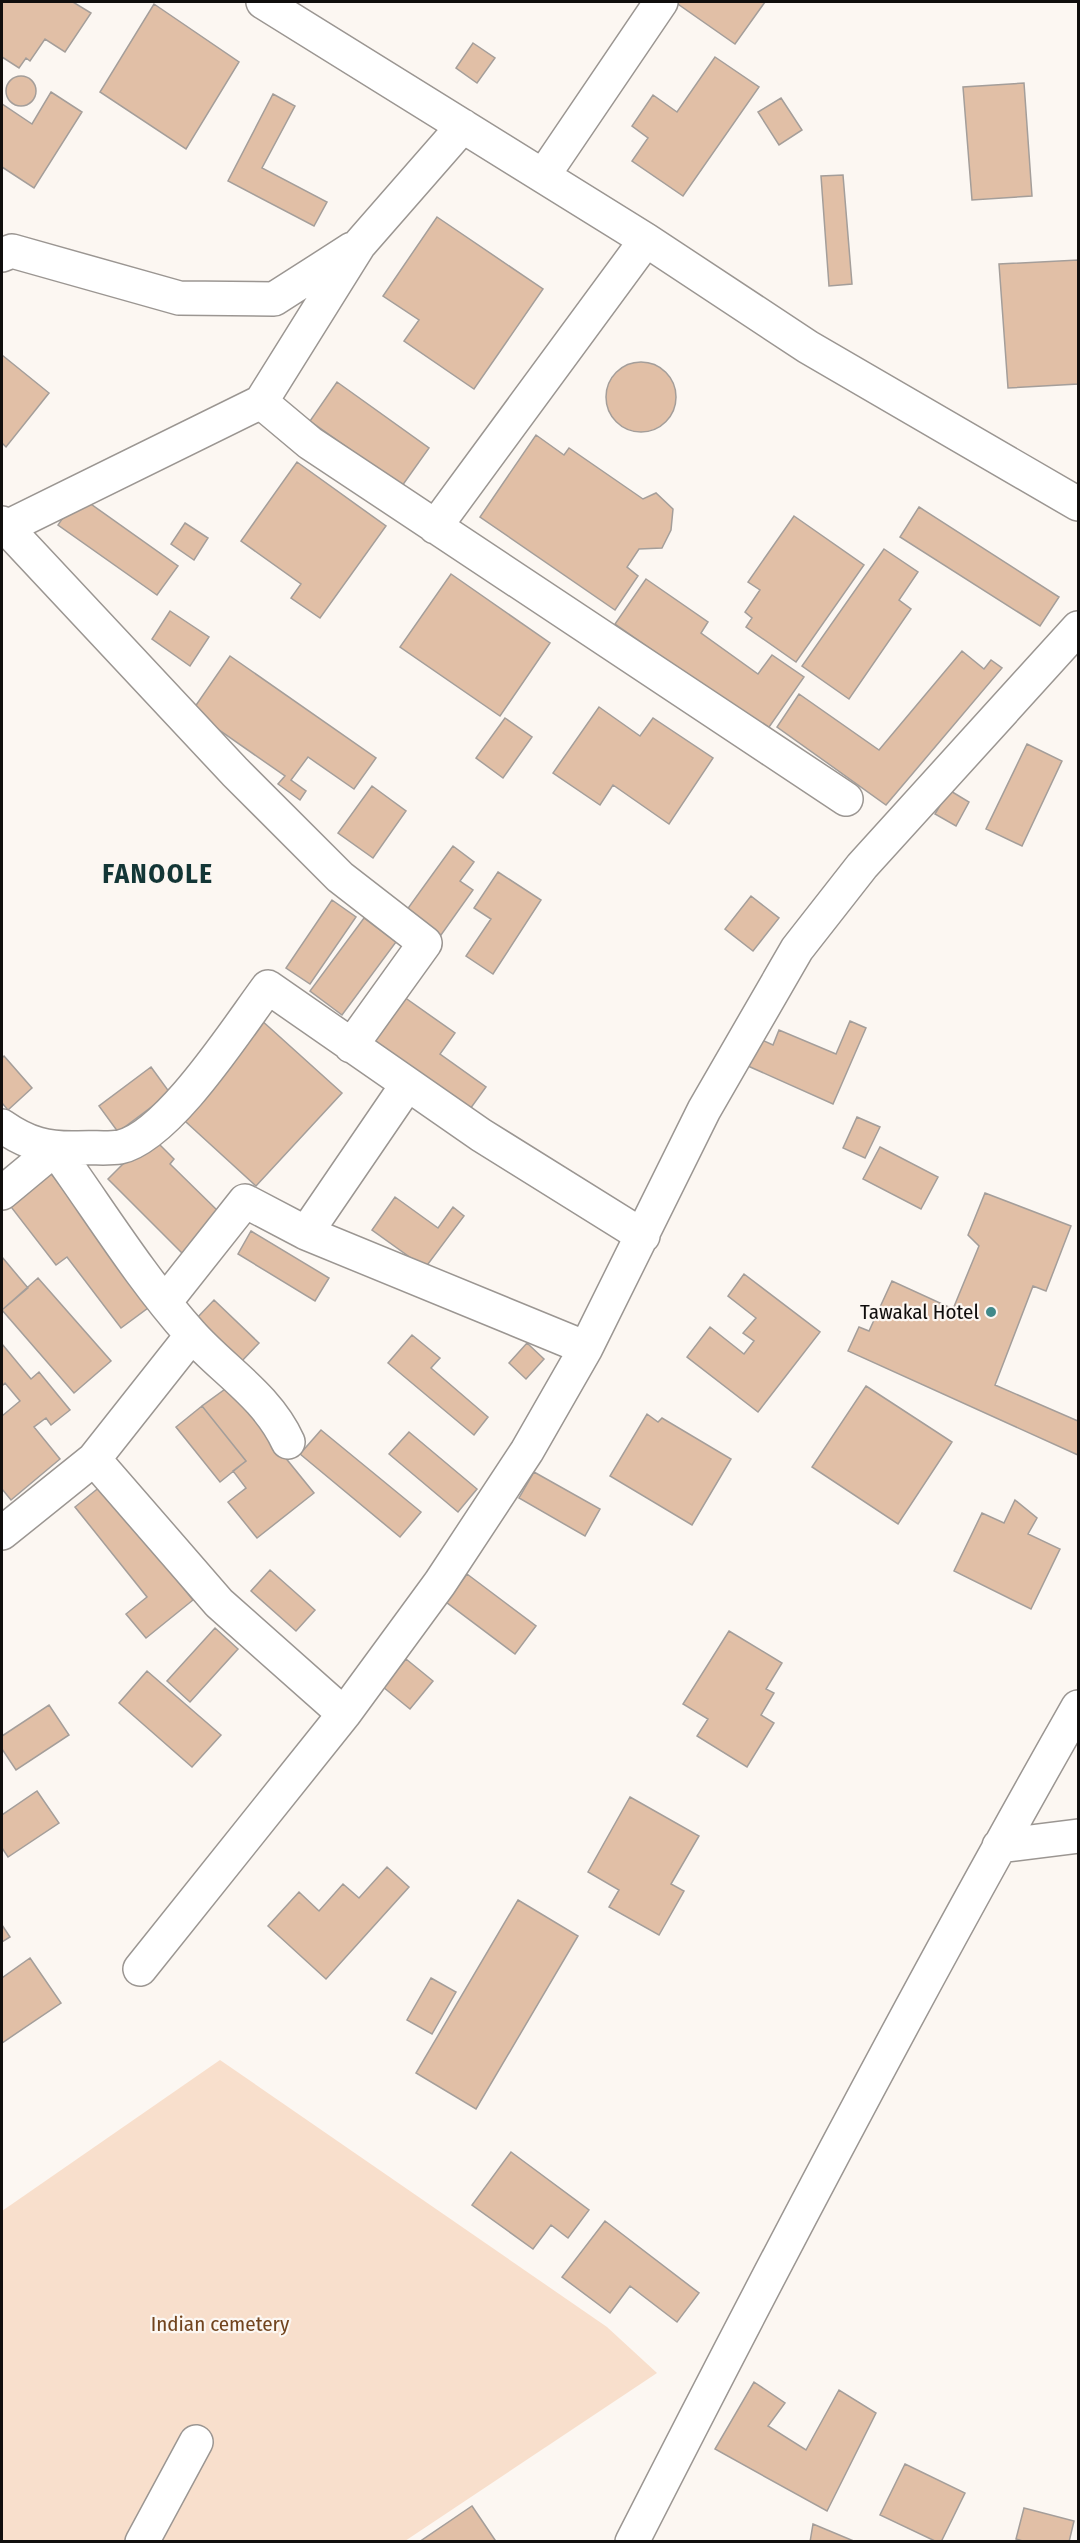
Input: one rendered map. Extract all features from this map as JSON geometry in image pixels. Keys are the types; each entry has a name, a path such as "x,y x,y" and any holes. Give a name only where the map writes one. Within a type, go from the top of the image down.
{"street":[{"path":"263,2 646,240 808,347 1078,504"},
{"path":"543,176 661,2"},
{"path":"351,1046 425,943 332,869 235,772 3,527 261,402 358,245 463,126"},
{"path":"435,527 646,240"},
{"path":"2,255 12,251 179,298 274,299 358,245"},
{"path":"261,402 310,443 846,799"},
{"path":"140,1969 344,1714 440,1583 527,1451 586,1348 704,1110 797,949 862,866 1078,628"},
{"path":"2,1126 22,1140 55,1149 121,1147 142,1137 162,1120 208,1069 268,987 481,1135 643,1236"},
{"path":"306,1233 407,1085"},
{"path":"2,1193 55,1149"},
{"path":"55,1149 165,1302 192,1335 234,1373 279,1423 288,1442"},
{"path":"165,1302 245,1201 306,1233 586,1348"},
{"path":"2,1533 94,1459 192,1335"},
{"path":"94,1459 219,1603 344,1714"},
{"path":"632,2541 749,2313 999,1846 1078,1707"},
{"path":"999,1846 1078,1836"},
{"path":"142,2541 196,2442"}],"green space":[{"name":"Indian cemetery","path":"220,2060 607,2327 657,2373 405,2541 2,2541 2,2211"}],"building":[{"path":"2,2 73,2 91,13 65,52 45,39 30,61 26,58 19,68 2,57"},
{"path":"675,2 765,2 735,44"},
{"path":"154,4 239,62 186,149 100,92"},
{"path":"473,43 495,58 477,83 456,68"},
{"path":"715,57 759,87 683,196 632,161 648,138 632,126 653,95 677,112"},
{"path":"21,76 32,80 36,91 32,102 21,106 10,102 6,91 10,80"},
{"path":"1024,83 1032,196 972,200 963,87"},
{"path":"51,92 82,112 34,188 2,167 2,104 32,124"},
{"path":"273,94 295,106 262,168 327,202 314,226 228,181"},
{"path":"781,98 802,130 779,145 758,112"},
{"path":"843,175 852,284 829,286 821,176"},
{"path":"437,217 543,289 474,389 404,341 419,320 383,296"},
{"path":"1078,260 1078,384 1008,388 999,264"},
{"path":"2,355 49,393 6,447 2,443"},
{"path":"641,362 654,365 666,372 673,384 676,397 673,410 666,422 654,429 641,432 628,429 616,422 609,410 606,397 609,384 616,372 628,365"},
{"path":"337,382 429,448 402,486 310,421"},
{"path":"536,435 564,455 569,448 643,499 656,493 673,509 671,530 662,548 639,549 627,567 638,576 615,610 480,517"},
{"path":"297,462 386,526 320,618 291,598 301,584 241,541"},
{"path":"88,502 178,566 157,595 58,525 64,516"},
{"path":"919,507 1059,597 1040,626 900,537"},
{"path":"794,516 864,565 796,662 746,627 752,618 745,612 760,590 748,582"},
{"path":"185,523 208,538 194,560 171,544"},
{"path":"884,549 918,572 899,600 911,609 849,699 802,666"},
{"path":"451,574 550,643 500,716 400,647"},
{"path":"646,579 708,622 701,633 758,674 772,655 804,677 767,730 615,624"},
{"path":"170,611 209,637 190,666 152,639"},
{"path":"962,651 984,669 991,660 1002,668 886,805 777,727 799,694 879,750"},
{"path":"230,656 376,758 354,789 308,757 291,780 306,791 300,800 278,784 285,776 192,711"},
{"path":"599,707 640,736 653,718 713,758 669,824 613,785 600,805 553,773"},
{"path":"505,718 532,737 503,778 476,758"},
{"path":"1027,744 1062,761 1022,846 986,829"},
{"path":"372,786 406,811 373,858 338,833"},
{"path":"949,790 969,802 956,826 935,814"},
{"path":"453,846 474,862 460,881 473,890 441,935 406,911"},
{"path":"498,872 541,900 493,974 466,956 491,919 474,908"},
{"path":"751,896 779,918 753,951 725,929"},
{"path":"332,900 356,917 310,984 286,968"},
{"path":"364,918 396,942 342,1015 310,991"},
{"path":"397,992 455,1033 440,1054 486,1087 465,1116 361,1043"},
{"path":"260,1019 342,1093 256,1186 175,1112"},
{"path":"850,1021 866,1028 833,1104 739,1062 751,1035 773,1045 779,1030 836,1054"},
{"path":"4,1056 32,1088 8,1110 2,1103 2,1058"},
{"path":"151,1067 170,1093 118,1132 99,1106"},
{"path":"857,1117 880,1127 865,1158 843,1148"},
{"path":"151,1136 174,1159 170,1164 222,1215 183,1254 108,1179"},
{"path":"880,1147 938,1177 921,1209 863,1179"},
{"path":"49,1171 152,1305 121,1328 67,1257 56,1265 8,1203"},
{"path":"985,1193 1071,1226 1046,1291 1033,1286 995,1385 1078,1421 1078,1455 848,1351 859,1327 869,1331 892,1281 953,1309 979,1246 968,1235"},
{"path":"395,1197 438,1228 453,1207 464,1216 425,1268 372,1230"},
{"path":"251,1231 329,1278 315,1301 238,1254"},
{"path":"2,1257 28,1288 2,1310"},
{"path":"744,1274 820,1332 758,1412 687,1357 710,1327 744,1354 754,1341 743,1333 756,1318 728,1296"},
{"path":"38,1278 111,1361 74,1393 2,1310"},
{"path":"214,1300 259,1343 241,1362 196,1319"},
{"path":"412,1335 440,1358 431,1368 488,1417 474,1435 388,1363"},
{"path":"527,1343 544,1359 526,1379 509,1363"},
{"path":"2,1344 31,1379 39,1372 70,1410 51,1425 46,1418 34,1427 60,1459 11,1500 2,1489 2,1416 20,1401 5,1383 2,1386"},
{"path":"866,1386 952,1442 898,1524 812,1467"},
{"path":"228,1387 314,1493 257,1538 228,1502 246,1488 233,1471 246,1461 202,1406"},
{"path":"202,1406 246,1461 220,1482 176,1427"},
{"path":"647,1414 658,1422 662,1418 731,1459 692,1525 610,1476"},
{"path":"321,1430 421,1512 400,1537 300,1454"},
{"path":"409,1432 477,1489 458,1512 389,1454"},
{"path":"534,1472 600,1509 585,1536 519,1498"},
{"path":"101,1486 193,1600 146,1638 126,1614 147,1597 75,1507"},
{"path":"1015,1500 1037,1518 1028,1534 1060,1549 1031,1609 954,1571 982,1513 1004,1523"},
{"path":"270,1570 315,1610 296,1631 251,1591"},
{"path":"467,1574 536,1626 515,1654 446,1602"},
{"path":"215,1628 238,1649 190,1702 167,1681"},
{"path":"729,1631 782,1663 766,1689 774,1693 761,1715 774,1723 747,1767 697,1736 708,1719 683,1704"},
{"path":"406,1659 433,1681 410,1709 383,1687"},
{"path":"147,1671 221,1735 192,1767 119,1703"},
{"path":"49,1705 69,1735 16,1770 2,1749 2,1736"},
{"path":"37,1791 59,1823 8,1857 2,1848 2,1815"},
{"path":"630,1797 699,1836 671,1884 684,1891 659,1935 609,1907 619,1890 588,1872"},
{"path":"387,1867 409,1887 326,1979 268,1926 299,1892 319,1911 343,1884 359,1898"},
{"path":"518,1900 578,1936 476,2109 416,2073"},
{"path":"2,1925 10,1937 2,1942"},
{"path":"30,1958 61,2003 2,2043 2,1978"},
{"path":"431,1978 456,1992 432,2034 407,2020"},
{"path":"511,2152 589,2210 568,2238 551,2225 533,2249 472,2205"},
{"path":"605,2221 699,2293 677,2322 630,2286 610,2313 562,2277"},
{"path":"754,2382 785,2403 768,2426 806,2450 839,2390 876,2413 827,2511 715,2449"},
{"path":"905,2464 965,2493 941,2542 880,2515"},
{"path":"472,2506 495,2540 493,2542 419,2542"},
{"path":"1024,2508 1074,2521 1069,2542 1026,2542 1016,2539"},
{"path":"813,2524 856,2542 810,2542"}],"place":[{"name":"Tawakal Hotel","path":"991,1312"}],"district":[{"name":"FANOOLE","path":"158,874"}]}
